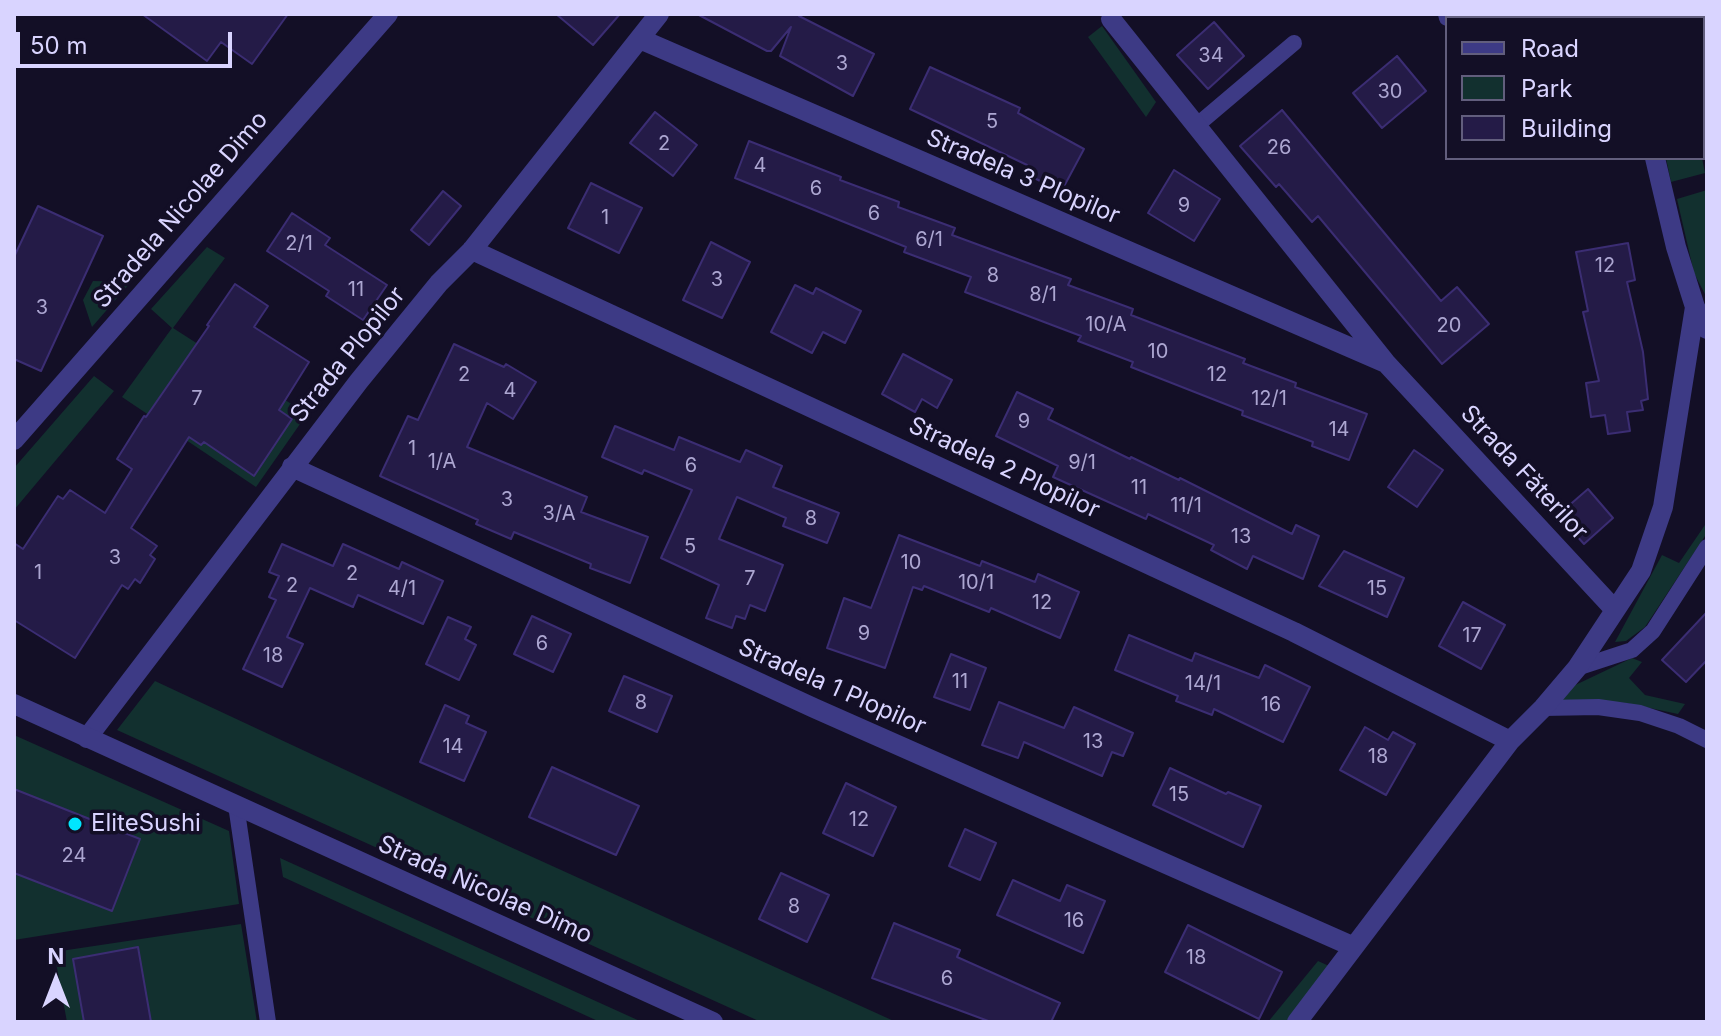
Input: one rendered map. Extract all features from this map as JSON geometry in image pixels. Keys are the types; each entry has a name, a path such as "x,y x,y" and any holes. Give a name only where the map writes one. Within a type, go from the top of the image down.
{"street":[{"name":"Stradela Nicolae Dimo","path":"14,440 388,14"},
{"name":"Strada Plopilor","path":"87,738 292,467 429,295 472,250 659,14"},
{"name":"Strada Făterilor","path":"1111,19 1386,363 1615,610"},
{"name":"Stradela 3 Plopilor","path":"640,39 1386,363"},
{"path":"1655,160 1676,247 1695,307 1707,329"},
{"name":"Stradela 2 Plopilor","path":"472,250 1294,632 1510,741"},
{"path":"1297,1022 1510,741 1577,668 1641,571 1663,507 1695,307"},
{"name":"Stradela 1 Plopilor","path":"292,467 814,708 1354,947"},
{"name":"Strada Nicolae Dimo","path":"14,704 713,1022"}],"lane":[{"path":"1196,126 1294,43"},
{"path":"1577,668 1632,650 1653,631 1707,547"},
{"path":"1543,708 1598,707 1640,713 1679,726 1707,740"},
{"path":"236,805 268,1022"}],"green space":[{"path":"1102,26 1156,102 1146,117 1088,37"},
{"path":"1666,160 1702,160 1705,173 1671,182"},
{"path":"1707,190 1707,298 1694,273 1677,199"},
{"path":"207,247 225,258 173,328 307,414 256,487 122,397 172,328 151,309"},
{"path":"93,281 131,282 92,327 83,300"},
{"path":"94,376 114,391 14,510 14,468"},
{"path":"1707,522 1707,533 1645,627 1626,641 1615,642 1662,555 1679,563"},
{"path":"1632,658 1642,662 1629,678 1645,695 1685,704 1678,714 1626,703 1561,700 1569,688"},
{"path":"155,681 896,1022 761,1022 117,730"},
{"path":"14,735 229,831 239,904 14,940"},
{"path":"280,858 642,1022 600,1022 283,877"},
{"path":"241,924 257,1022 67,1022 54,952"},
{"path":"1318,961 1329,966 1286,1022 1268,1022"}],"building":[{"path":"142,14 288,14 252,64 221,42 207,61"},
{"path":"556,14 620,14 593,45"},
{"path":"697,14 801,14 799,16 874,54 853,96 780,56 791,27 771,51 767,51"},
{"path":"1214,22 1244,56 1208,89 1177,55"},
{"path":"1397,56 1426,91 1382,128 1353,93"},
{"path":"930,67 1020,108 1018,113 1084,149 1061,192 1023,172 1027,165 910,109"},
{"path":"1282,110 1441,301 1457,287 1489,324 1442,364 1318,216 1312,222 1240,146"},
{"path":"655,112 697,145 673,176 630,143"},
{"path":"749,141 899,202 898,207 955,228 952,235 1071,279 1068,285 1133,309 1131,315 1245,359 1243,363 1296,383 1295,387 1367,414 1349,460 1312,446 1313,442 1242,415 1243,411 1131,367 1133,362 1078,341 1081,336 965,292 971,277 904,252 906,247 735,178"},
{"path":"1174,170 1220,199 1194,241 1148,213"},
{"path":"591,183 642,208 619,253 568,228"},
{"path":"443,191 461,206 429,245 411,230"},
{"path":"38,206 103,236 41,371 14,359 14,257"},
{"path":"292,213 330,238 325,245 387,285 363,320 326,296 329,291 267,251"},
{"path":"711,242 750,262 722,318 683,300"},
{"path":"1628,243 1635,280 1627,282 1643,352 1648,399 1641,401 1643,410 1627,412 1630,431 1608,434 1605,415 1591,417 1586,383 1599,381 1583,312 1588,311 1576,252"},
{"path":"235,284 268,306 254,327 309,362 279,410 292,419 254,476 204,442 201,445 189,437 131,528 157,546 150,555 155,559 140,583 135,579 128,589 122,585 75,658 14,620 14,543 23,549 58,496 63,499 70,490 105,513 132,469 117,459"},
{"path":"795,285 813,294 816,288 861,311 845,343 823,332 812,353 771,332"},
{"path":"454,344 504,367 506,364 536,382 513,419 487,403 467,447 587,497 581,512 648,537 630,583 514,532 511,539 476,524 478,520 380,476 408,416 418,420"},
{"path":"903,354 952,380 937,408 922,399 915,412 882,394"},
{"path":"1017,392 1053,409 1048,419 1130,459 1180,478 1292,534 1296,525 1319,536 1303,579 1253,556 1247,569 1211,550 1214,545 1148,514 1146,519 1053,477 1058,466 996,436"},
{"path":"615,426 674,450 679,437 740,462 746,450 782,466 773,487 839,513 827,543 783,526 786,518 737,497 719,539 783,565 765,611 750,605 745,619 736,616 732,628 706,618 719,585 661,558 692,490 602,457"},
{"path":"1414,450 1443,470 1417,507 1388,487"},
{"path":"1588,489 1613,518 1584,544 1558,515"},
{"path":"899,535 980,566 982,561 1035,582 1038,574 1079,592 1060,638 991,608 989,612 924,586 922,590 913,587 885,668 827,648 844,598 871,608"},
{"path":"282,544 333,566 343,544 399,569 402,562 443,581 423,624 358,595 353,607 310,588 287,637 303,644 282,687 243,669 276,600 269,597 279,576 269,572"},
{"path":"1344,551 1404,578 1387,617 1319,586"},
{"path":"1463,602 1505,625 1481,669 1439,646"},
{"path":"1707,612 1707,660 1686,682 1662,660"},
{"path":"532,616 571,634 553,672 514,654"},
{"path":"448,617 471,627 465,639 476,645 459,680 426,664"},
{"path":"1129,635 1192,661 1195,653 1259,678 1265,665 1310,687 1283,742 1214,709 1212,715 1176,701 1178,696 1115,670"},
{"path":"951,654 986,668 970,710 934,697"},
{"path":"624,676 672,696 657,732 609,711"},
{"path":"999,702 1064,728 1074,707 1133,733 1123,756 1112,752 1102,776 1024,742 1018,758 982,745"},
{"path":"445,705 469,716 466,723 486,732 464,781 420,762"},
{"path":"1365,727 1388,740 1393,732 1415,744 1386,795 1340,770"},
{"path":"552,767 639,806 616,855 529,817"},
{"path":"1170,768 1226,794 1228,792 1261,806 1243,847 1153,805"},
{"path":"846,783 896,807 873,856 823,833"},
{"path":"14,789 140,839 112,911 14,873"},
{"path":"965,829 996,843 980,880 949,866"},
{"path":"781,873 829,895 807,942 759,919"},
{"path":"1013,880 1060,901 1067,885 1105,901 1083,953 997,915"},
{"path":"894,923 960,950 957,957 1060,1003 1051,1022 991,1022 872,978"},
{"path":"1188,925 1282,972 1259,1019 1165,972"},
{"path":"138,947 151,1022 84,1022 73,959"}],"place":[{"name":"EliteSushi","path":"75,824"}]}
